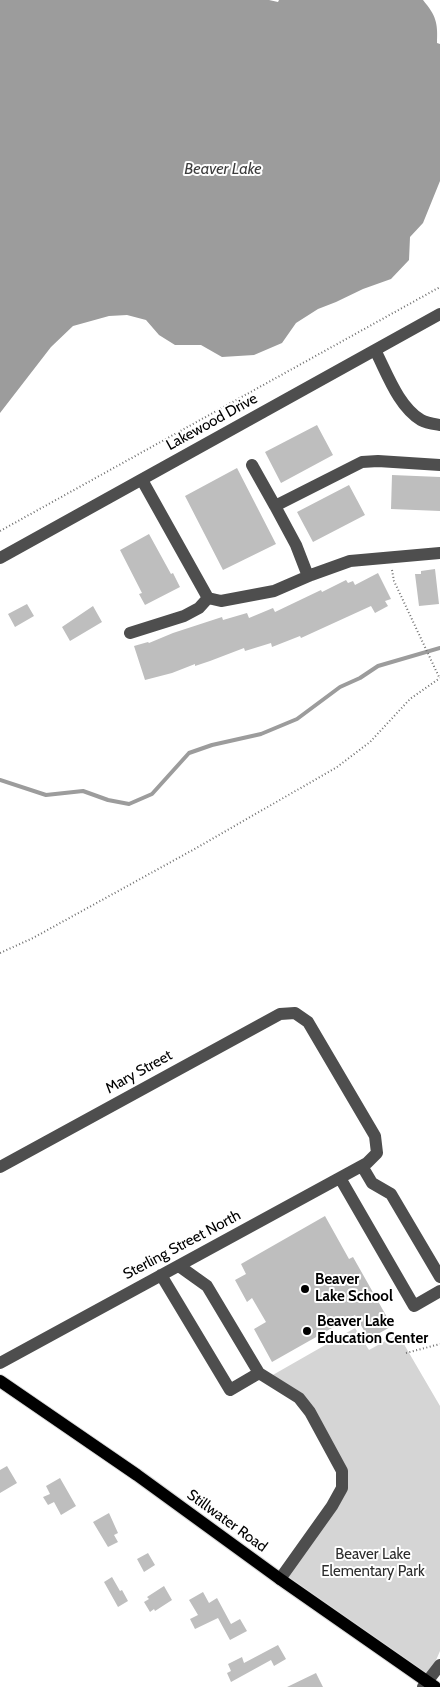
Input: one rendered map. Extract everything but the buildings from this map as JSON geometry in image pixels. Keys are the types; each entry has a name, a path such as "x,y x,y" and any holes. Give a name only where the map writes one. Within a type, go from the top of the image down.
{"main road":[{"name":"Stillwater Road","path":"0,1381 137,1475 428,1685"}],"street":[{"name":"Lakewood Drive","path":"0,558 440,314"},
{"path":"375,350 400,398 409,410 422,421 440,425"},
{"path":"276,506 362,462 378,460 440,465"},
{"path":"252,465 296,545 308,576"},
{"path":"142,480 208,598 221,601 274,591 308,576 350,562 440,553"},
{"path":"130,633 184,616 199,608 208,598"},
{"name":"Mary Street","path":"0,1167 280,1014 295,1013 308,1022 366,1120 375,1136 377,1152"},
{"name":"Sterling Street North","path":"0,1363 362,1166 377,1152"},
{"path":"362,1166 372,1183 391,1194 440,1277"},
{"path":"340,1178 414,1306 440,1292"},
{"path":"179,1266 207,1286 259,1373 299,1398 310,1412 342,1472 342,1488 332,1506 280,1579"},
{"path":"161,1275 230,1390 259,1373"},
{"path":"428,1685 440,1665"}],"path":[{"path":"0,531 440,287"},
{"path":"0,953 33,938 337,767 370,742 410,699 440,678 394,581 389,558"},
{"path":"406,1353 440,1344"}],"green space":[{"name":"Beaver Lake Elementary Park","path":"355,1328 369,1350 398,1334 440,1406 440,1651 427,1681 280,1579 332,1506 342,1472 310,1412 264,1380"}],"water":[{"name":"Beaver Lake","path":"0,0 269,0 278,2 279,0 423,0 435,20 437,43 440,44 440,181 423,223 410,237 409,260 391,279 318,309 296,323 282,343 254,355 222,357 201,345 175,345 159,335 146,320 127,315 109,316 73,326 51,347 0,413"}],"waterway":[{"path":"0,780 46,795 83,791 108,800 129,804 152,794 189,753 212,745 261,734 297,719 340,687 360,678 378,666 440,648"}],"place":[{"name":"Beaver Lake School","path":"305,1289"},
{"name":"Beaver Lake Education Center","path":"307,1331"}]}
